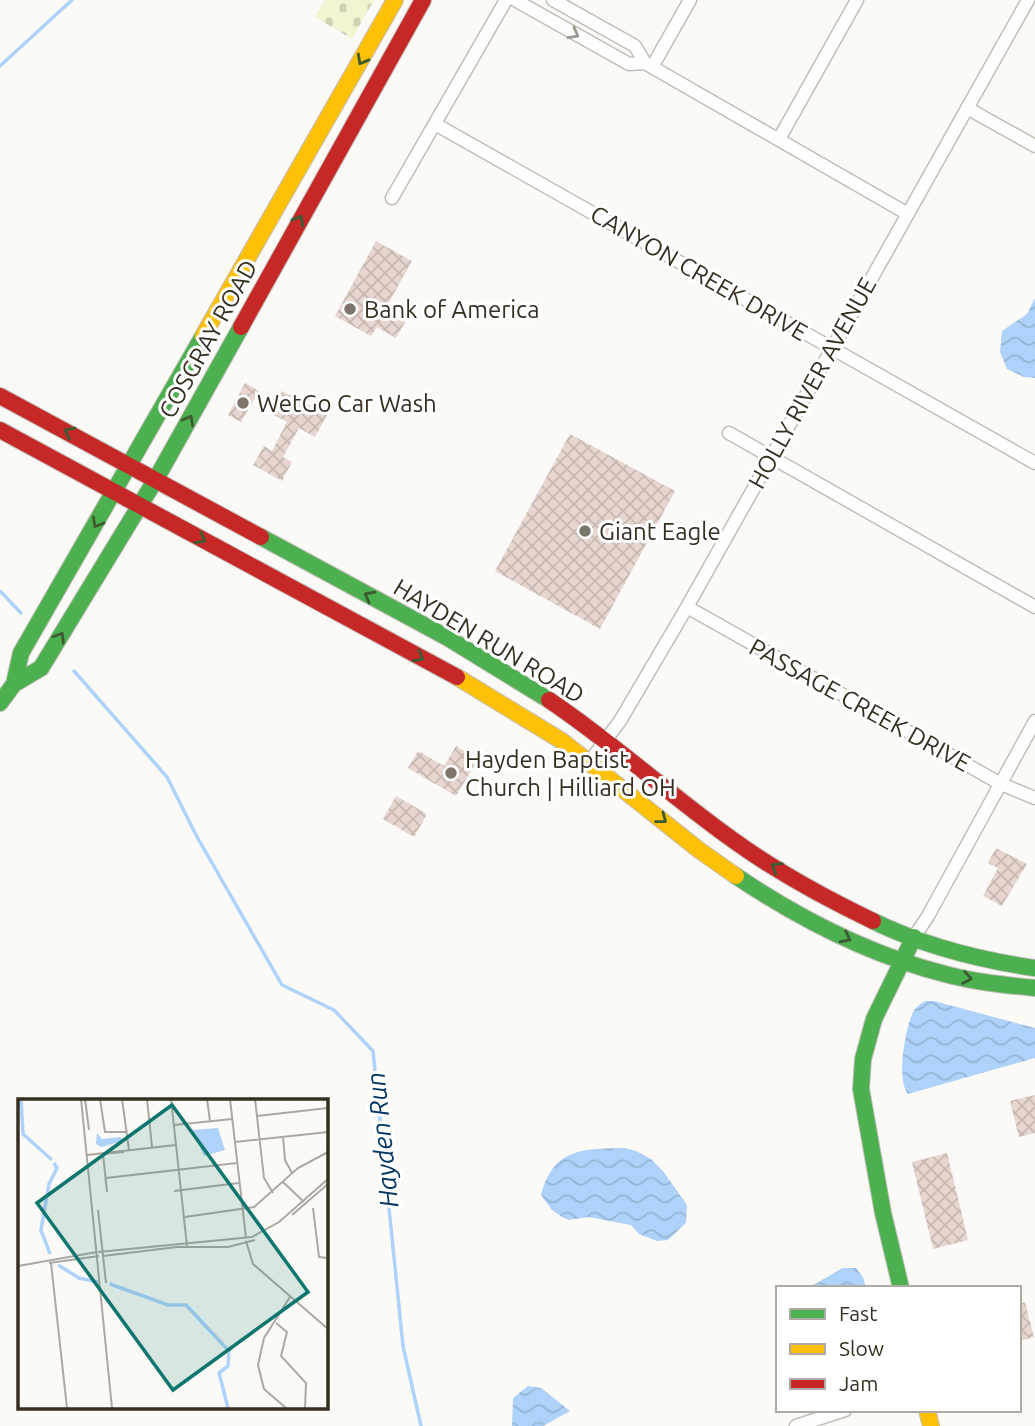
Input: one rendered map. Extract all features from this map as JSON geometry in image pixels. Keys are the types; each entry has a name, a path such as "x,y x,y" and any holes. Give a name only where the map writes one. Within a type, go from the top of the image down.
{"main road":[{"name":"COSGRAY ROAD","path":"0,704 13,684 21,653 395,0"},
{"name":"COSGRAY ROAD","path":"13,684 41,668 141,506 423,0"},
{"name":"HAYDEN RUN ROAD","path":"0,396 465,647 535,690 606,740 738,844 812,889 872,920 952,953 1035,968"},
{"name":"HAYDEN RUN ROAD","path":"0,430 477,688 590,761 723,867 799,914 861,946 901,961 947,975 1035,988"},
{"path":"901,1286 883,1213 861,1089 863,1059 874,1019 914,937"}],"street":[{"path":"392,198 506,0"},
{"path":"514,0 629,64 649,65"},
{"path":"554,0 635,46 649,65 908,214"},
{"path":"649,65 690,0"},
{"path":"779,139 857,0"},
{"name":"HOLLY RIVER AVENUE","path":"590,761 620,721 687,607 1028,0"},
{"path":"967,108 1035,146"},
{"name":"CANYON CREEK DRIVE","path":"435,124 1035,463"},
{"path":"729,433 1035,607"},
{"name":"PASSAGE CREEK DRIVE","path":"687,607 1001,784 1035,798"},
{"path":"914,937 929,916 1035,721"},
{"path":"796,1426 839,1412"}],"green space":[{"path":"325,0 374,0 352,39 315,17"}],"water":[{"path":"1035,298 1035,378 1024,377 1007,369 1000,352 1002,331 1027,314"},
{"path":"925,1001 934,1001 1035,1028 1035,1058 908,1094 904,1087 902,1066 907,1030 913,1012"},
{"path":"626,1148 651,1159 687,1205 686,1223 668,1240 657,1241 639,1234 631,1225 588,1217 569,1220 552,1210 541,1195 547,1179 562,1159 584,1151"},
{"path":"843,1268 856,1268 865,1286 812,1286"},
{"path":"528,1386 541,1388 570,1411 543,1426 512,1426 513,1398"}],"building":[{"path":"376,241 412,261 384,311 405,322 396,338 377,327 371,336 335,316"},
{"name":"WetGo Car Wash","path":"245,383 259,391 241,422 228,415"},
{"path":"282,391 327,415 315,437 299,428 283,457 292,462 282,481 253,465 264,446 272,451 287,422 270,413"},
{"name":"Giant Eagle","path":"570,434 675,491 600,629 495,571"},
{"path":"456,746 478,759 456,796 408,768 418,751 444,766"},
{"path":"396,796 427,814 414,837 383,819"},
{"path":"996,848 1027,864 1002,906 983,896 998,868 988,863"},
{"path":"1035,1095 1035,1133 1019,1137 1010,1101"},
{"path":"947,1153 968,1240 933,1249 912,1162"},
{"path":"1025,1302 1034,1337 1021,1340 1021,1303"}],"waterway":[{"name":"Hayden Run","path":"0,66 72,0"},
{"name":"Hayden Run","path":"0,591 21,613"},
{"name":"Hayden Run","path":"74,671 167,777 196,835 282,985 334,1010 373,1051 403,1346 421,1426"}],"traffic: fast":[{"path":"14,684 41,668 156,479 241,327"},
{"path":"0,703 14,684 21,653 203,336"},
{"path":"261,537 448,638 549,700"},
{"path":"736,876 810,921 890,957 956,977 1035,988"},
{"path":"873,921 952,951 1035,968"},
{"path":"901,1286 883,1213 861,1089 863,1059 874,1019 914,937"}],"traffic: slow":[{"path":"203,336 395,0"},
{"path":"457,677 562,741 699,850 736,876"},
{"path":"928,1412 931,1426"}],"traffic: jam":[{"path":"241,327 423,0"},
{"path":"0,396 261,537"},
{"path":"0,430 457,677"},
{"path":"549,700 750,852 801,884 873,921"}],"place":[{"name":"Bank of America","path":"350,309"},
{"name":"WetGo Car Wash","path":"243,403"},
{"name":"Giant Eagle","path":"585,531"},
{"name":"Hayden Baptist Church | Hilliard OH","path":"451,773"}]}
